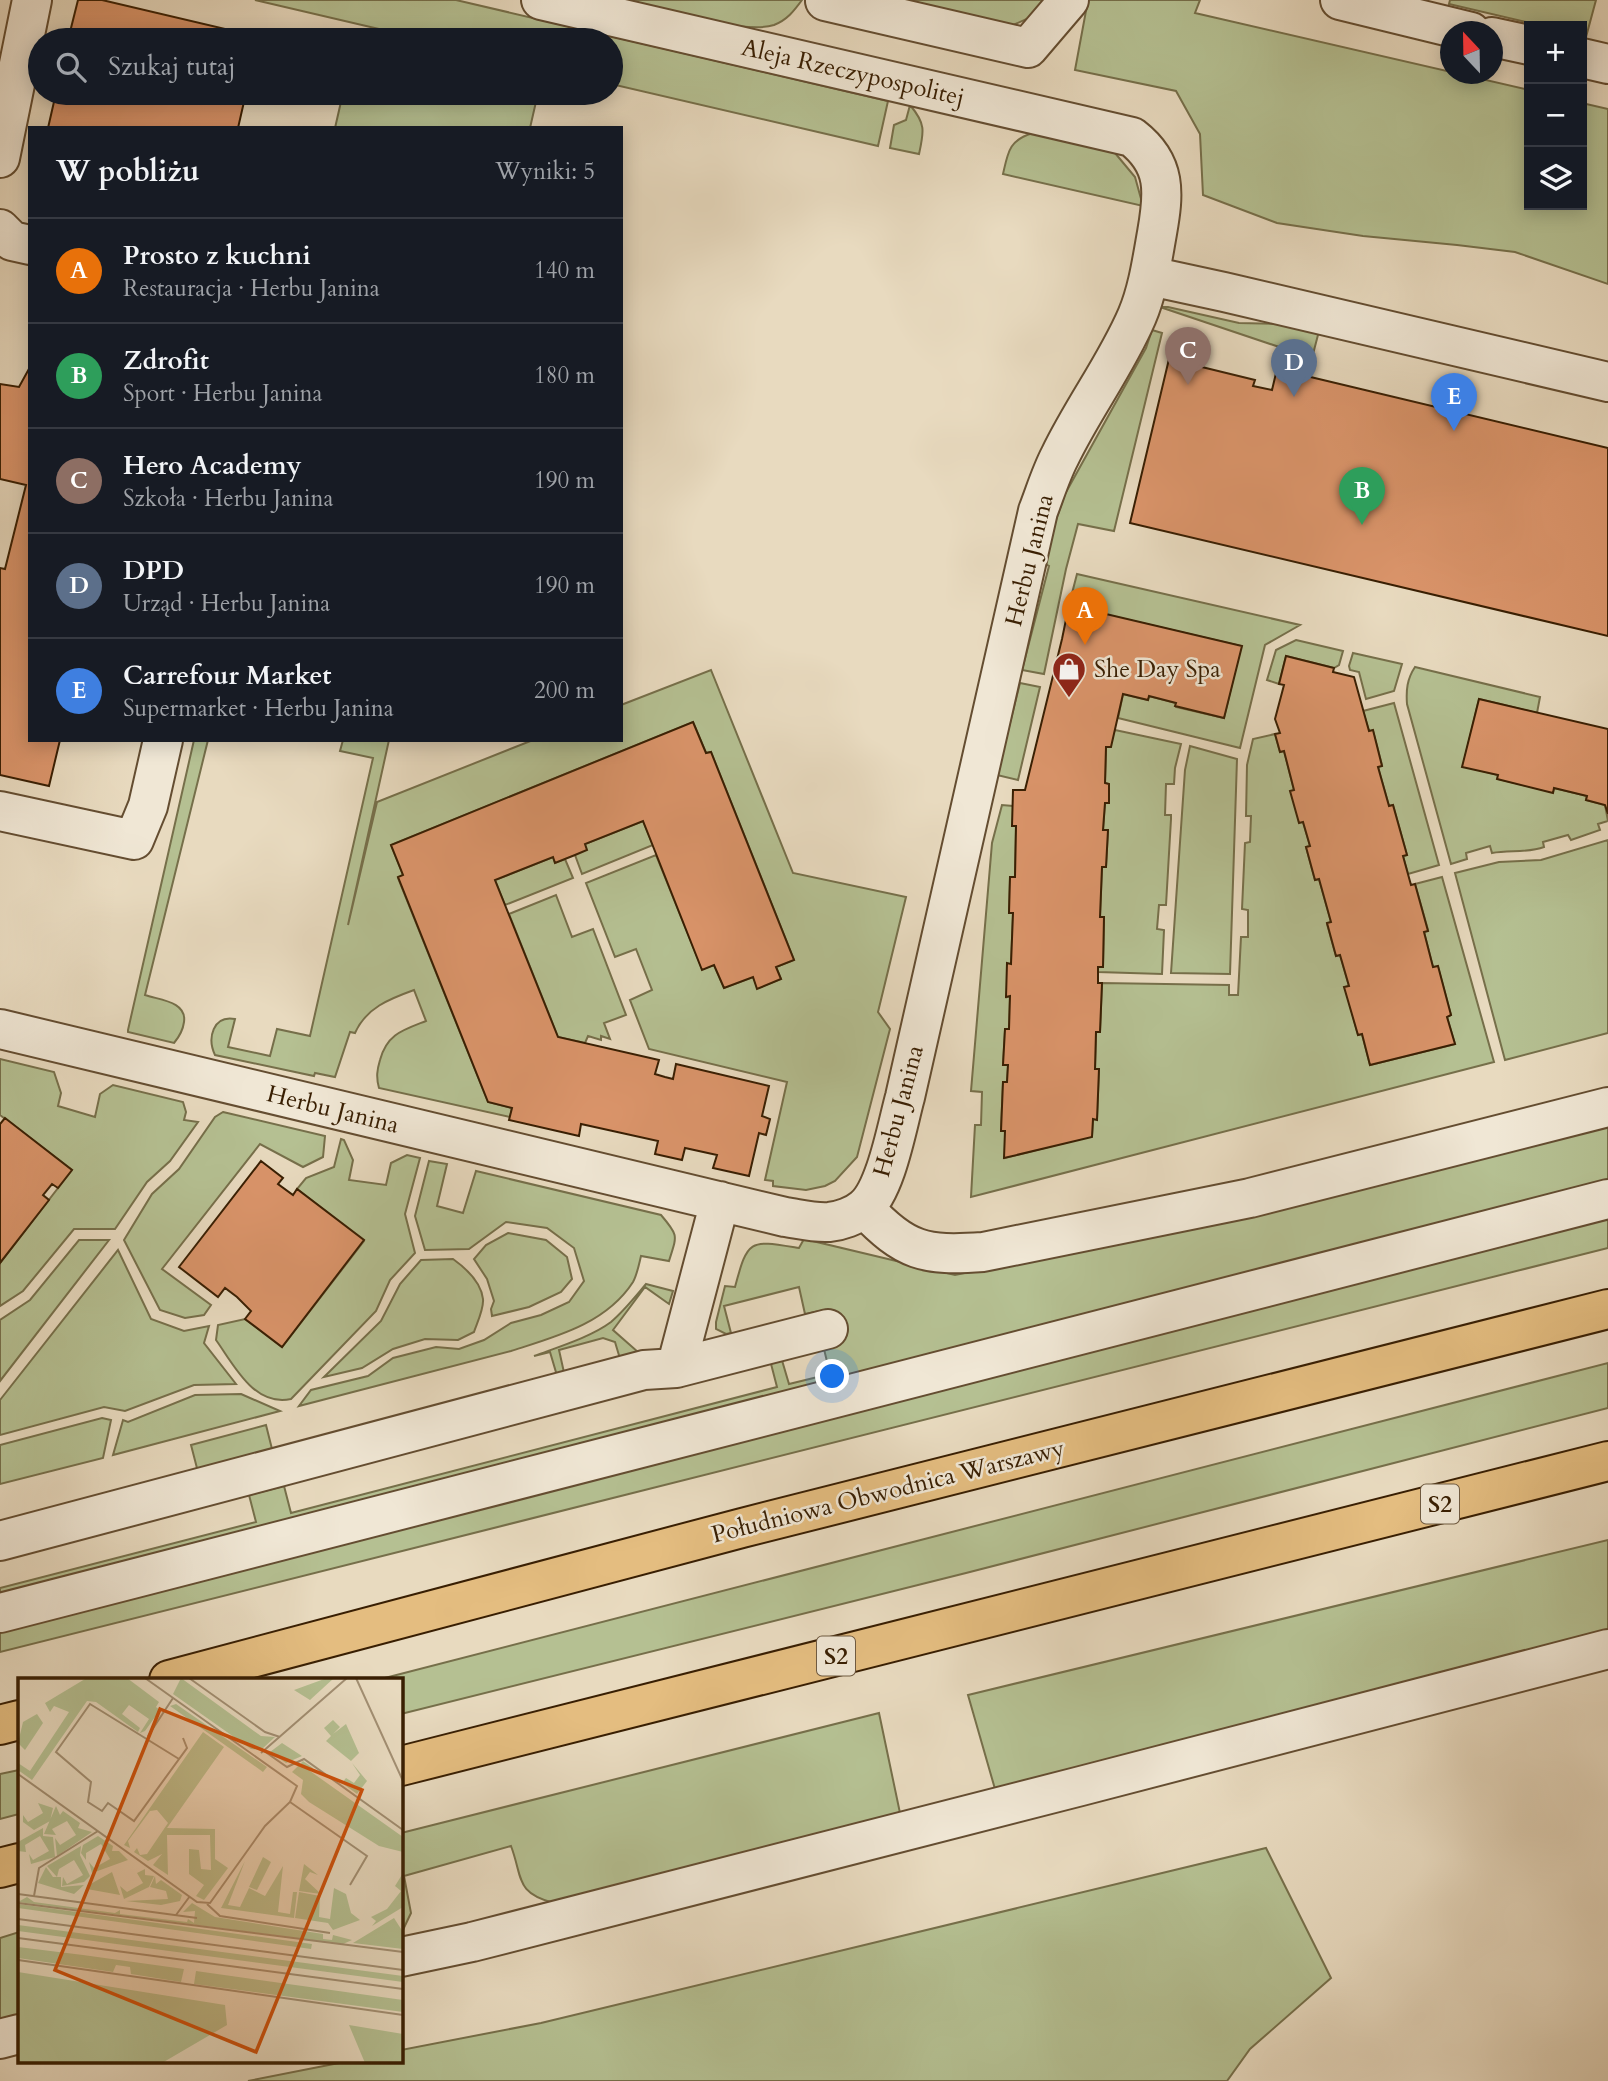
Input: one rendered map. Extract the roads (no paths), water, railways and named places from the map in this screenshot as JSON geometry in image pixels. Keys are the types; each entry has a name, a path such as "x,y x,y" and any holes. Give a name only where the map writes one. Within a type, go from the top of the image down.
{"highway":[{"name":"Południowa Obwodnica Warszawy","path":"177,1678 756,1524 1608,1309"},
{"name":"S2","path":"402,1766 1608,1461"},
{"path":"0,1725 18,1720"},
{"path":"0,1868 18,1863"}],"street":[{"path":"0,158 32,0"},
{"name":"Aleja Rzeczypospolitej","path":"541,0 1132,137 1146,148 1155,163"},
{"path":"796,59 825,1 1028,48 1069,0"},
{"path":"1339,0 1440,24"},
{"path":"1503,40 1524,45"},
{"path":"1587,59 1608,64"},
{"name":"Herbu Janina","path":"0,1029 719,1201 813,1221 829,1222 864,1208 876,1193 884,1175 905,1097 1038,511 1059,457 1118,356 1138,313 1150,276 1163,201 1155,163"},
{"path":"0,229 12,241 28,245"},
{"path":"1150,276 1608,382"},
{"path":"0,811 134,840 148,806 163,742"},
{"path":"864,1208 884,1230 902,1243 923,1251 951,1254 983,1251 1250,1198 1608,1107"},
{"path":"0,1612 1608,1199"},
{"path":"676,1368 719,1201"},
{"path":"0,1541 644,1370 676,1368 828,1329"},
{"path":"402,1957 471,1942 1608,1649"},
{"path":"0,2039 18,2034"}],"place":[{"name":"Hero Academy","path":"1188,385"},
{"name":"DPD","path":"1294,397"},
{"name":"Carrefour Market","path":"1454,431"},
{"name":"Zdrofit","path":"1362,525"},
{"name":"Prosto z kuchni","path":"1085,645"},
{"name":"She Day Spa","path":"1069,699"}]}
